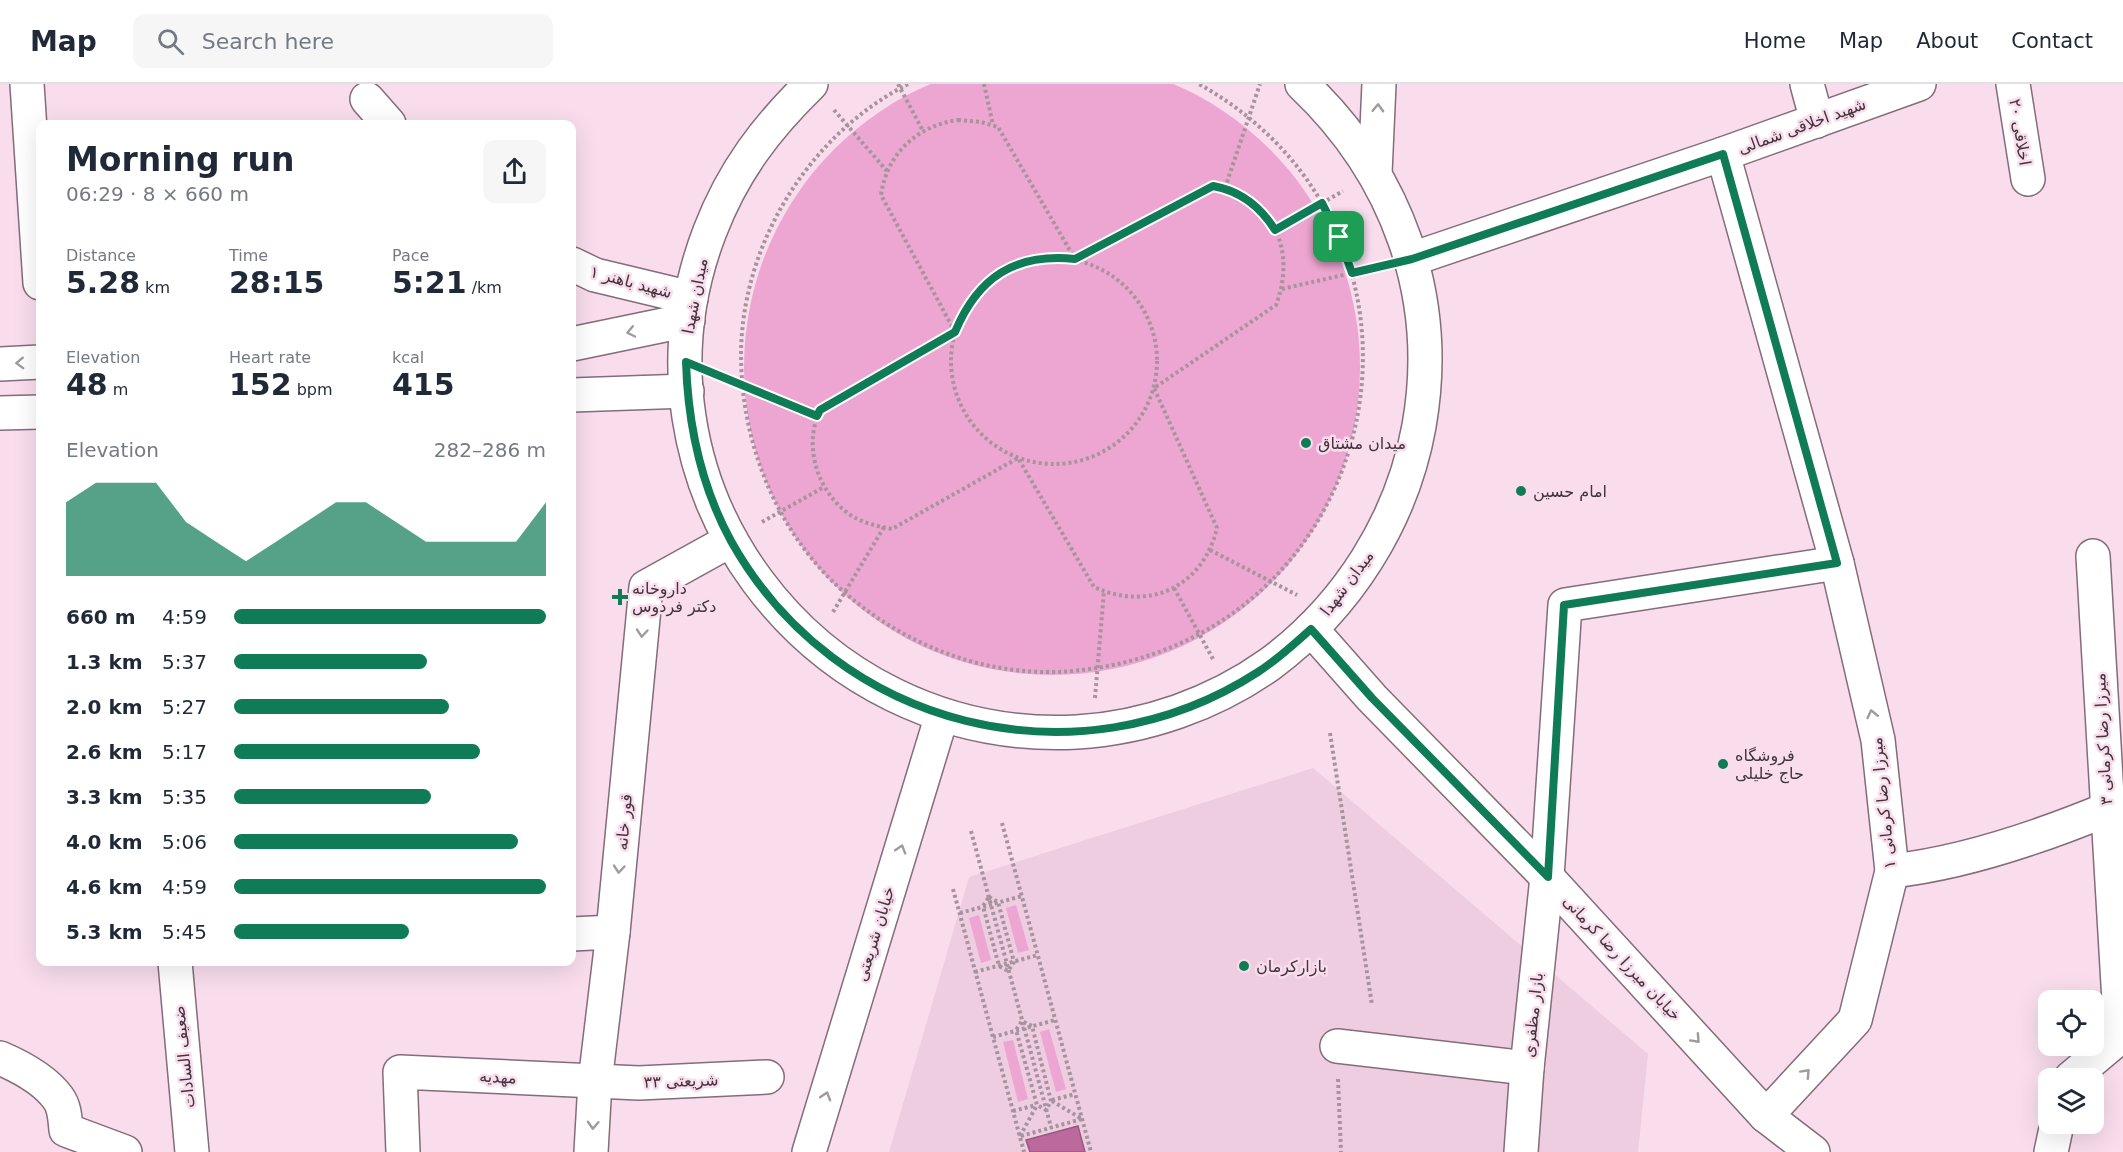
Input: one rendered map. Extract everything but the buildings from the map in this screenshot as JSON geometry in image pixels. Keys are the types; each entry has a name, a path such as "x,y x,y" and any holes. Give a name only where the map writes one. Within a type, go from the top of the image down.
{"street":[{"path":"27,84 36,222"},
{"name":"میدان شهدا","path":"811,84 779,116 751,152 728,191 709,232 690,309 686,376 692,430 701,467 714,504 730,540 767,595 813,643 843,666 874,686 942,715 979,725 1016,731 1055,733 1128,726 1162,716 1229,689 1276,659 1319,621 1357,575 1382,535 1402,492 1415,447 1424,400 1425,353 1422,305 1412,259 1396,215 1375,173 1339,121 1302,84"},
{"path":"1375,173 1379,84"},
{"path":"1807,84 1817,121"},
{"name":"شهید اخلاقی شمالی","path":"1412,259 1723,154 1919,84"},
{"name":"اخلاقی ۲۰","path":"2013,84 2028,179"},
{"path":"367,99 385,120"},
{"name":"میرزا رضا کرمانی ۱","path":"1723,154 1837,563 1878,740 1892,871 1855,1020 1766,1116"},
{"name":"شهید باهنر ۱","path":"576,266 690,309"},
{"path":"576,343 690,309"},
{"path":"0,363 36,362"},
{"path":"576,394 686,376"},
{"path":"0,413 36,412"},
{"name":"قور خانه","path":"591,1152 595,1082 614,933 646,587 730,540"},
{"name":"میرزا رضا کرمانی ۳","path":"2083,1068 2121,1036 2117,879 2108,809 2092,556"},
{"name":"بازار مظفری","path":"1521,1152 1527,1068 1548,877 1564,605 1837,563"},
{"name":"خیابان میرزا رضا کرمانی","path":"1319,621 1372,698 1548,877 1766,1116 1814,1152"},
{"name":"خیابان شریعتی","path":"808,1152 942,715"},
{"path":"1892,871 1921,868 2043,835 2108,809"},
{"path":"576,934 614,933"},
{"name":"ضعیف السادات","path":"175,966 192,1152"},
{"path":"1338,1046 1527,1068"},
{"path":"0,1058 43,1083 59,1099 65,1114 66,1130 125,1152"},
{"name":"مهدیه","path":"403,1152 400,1072 595,1082"},
{"name":"شریعتی ۳۳","path":"595,1082 639,1083 767,1077"},
{"path":"2051,1152 2055,1134"}],"path":[{"path":"811,84 887,171"},
{"path":"908,84 899,86 847,125 821,151 799,179 764,243 752,277 741,349 742,386 754,451 780,512 808,555 844,593 875,617 908,637 944,653 981,664 1019,671 1048,672 1097,669 1167,650 1225,620 1249,602 1296,554 1317,523 1335,490 1358,420 1363,383 1360,309 1352,273 1339,237 1322,203 1301,171 1277,142 1249,117 1220,96 1198,84"},
{"path":"984,84 993,125"},
{"path":"1225,188 1260,84"},
{"path":"899,86 923,130"},
{"path":"955,332 880,195 887,171 906,144 923,130 958,120 981,122 998,127 1075,259"},
{"path":"1275,230 1375,173"},
{"path":"1075,259 1213,186 1225,188 1245,197 1262,212 1275,230 1283,252 1284,277 1276,305 1154,388"},
{"path":"1054,257 1075,259 1098,267 1118,279 1144,310 1155,340 1157,364 1154,388 1145,411 1130,431 1105,450 1090,458 1066,464 1041,464 1018,458 998,448 981,434 957,398 952,376 951,354 955,332 963,312 992,278 1010,267 1031,260 1054,257"},
{"path":"1282,289 1412,259"},
{"path":"955,332 820,410 814,427 813,452 824,487 849,514 872,525 892,529 1018,458"},
{"path":"686,376 742,386 817,416"},
{"path":"1018,458 1094,587 1115,595 1139,597 1162,593 1174,588 1191,576 1210,550 1217,528 1154,388"},
{"path":"730,540 824,487"},
{"path":"813,643 884,528"},
{"path":"1210,550 1271,581 1319,621"},
{"path":"1174,588 1229,689"},
{"path":"1093,731 1104,591"},
{"path":"1330,733 1372,1005"},
{"path":"1002,823 1091,1152"},
{"path":"971,831 1051,1128"},
{"path":"953,889 1024,1152"},
{"path":"960,913 1022,896"},
{"path":"989,897 998,902 1014,962 1008,971"},
{"path":"989,897 983,906 999,966 1008,971"},
{"path":"975,972 1038,955"},
{"path":"993,1036 1055,1020"},
{"path":"1022,1021 1032,1026 1051,1101 1046,1110"},
{"path":"1020,1136 1037,1105 1016,1030 1022,1021"},
{"path":"1338,1046 1341,1152"},
{"path":"1013,1111 1075,1094"},
{"path":"1051,1101 1082,1119"},
{"path":"1037,1105 1046,1110"},
{"path":"1020,1136 1082,1119"}],"shaded area":[{"path":"1052,59 1112,65 1141,72 1170,83 1197,95 1223,111 1270,149 1308,196 1324,222 1336,249 1347,278 1354,307 1360,367 1354,427 1347,456 1336,485 1324,512 1308,538 1270,585 1223,623 1197,639 1170,651 1141,662 1112,669 1052,675 992,669 963,662 934,651 907,639 881,623 834,585 796,538 780,512 768,485 757,456 750,427 744,367 750,307 757,278 768,249 780,222 796,196 834,149 881,111 907,95 934,83 963,72 992,65"},
{"name":"بازارکرمان","path":"1313,768 1648,1054 1638,1152 889,1152 969,877"},
{"path":"1016,905 1029,950 1018,953 1006,908"},
{"path":"979,915 991,960 981,963 969,918"},
{"path":"1049,1029 1066,1089 1056,1092 1040,1032"},
{"path":"1013,1040 1028,1099 1018,1102 1003,1042"},
{"path":"1078,1126 1085,1152 1030,1152 1026,1140"}],"place":[{"name":"ميدان مشتاق","path":"1306,443"},
{"name":"امام حسین","path":"1521,491"},
{"name":"داروخانه دکتر فردوس","path":"620,597"},
{"name":"فروشگاه حاج خلیلی","path":"1723,764"},
{"name":"بازارکرمان","path":"1244,966"}],"route":[{"path":"1723,154 1837,563 1564,605 1548,877 1372,698 1311,629 1286,652 1229,689 1162,716 1128,726 1093,731 1055,733 1016,731 979,725 942,715 874,686 843,666 813,643 789,620 767,595 730,540 701,467 692,430 686,362 817,416 820,410 955,332 963,312 976,294 992,278 1010,267 1031,260 1054,257 1075,259 1213,186 1225,188 1245,197 1262,212 1275,230 1322,203 1339,237 1352,273 1412,259 1723,154"}]}
